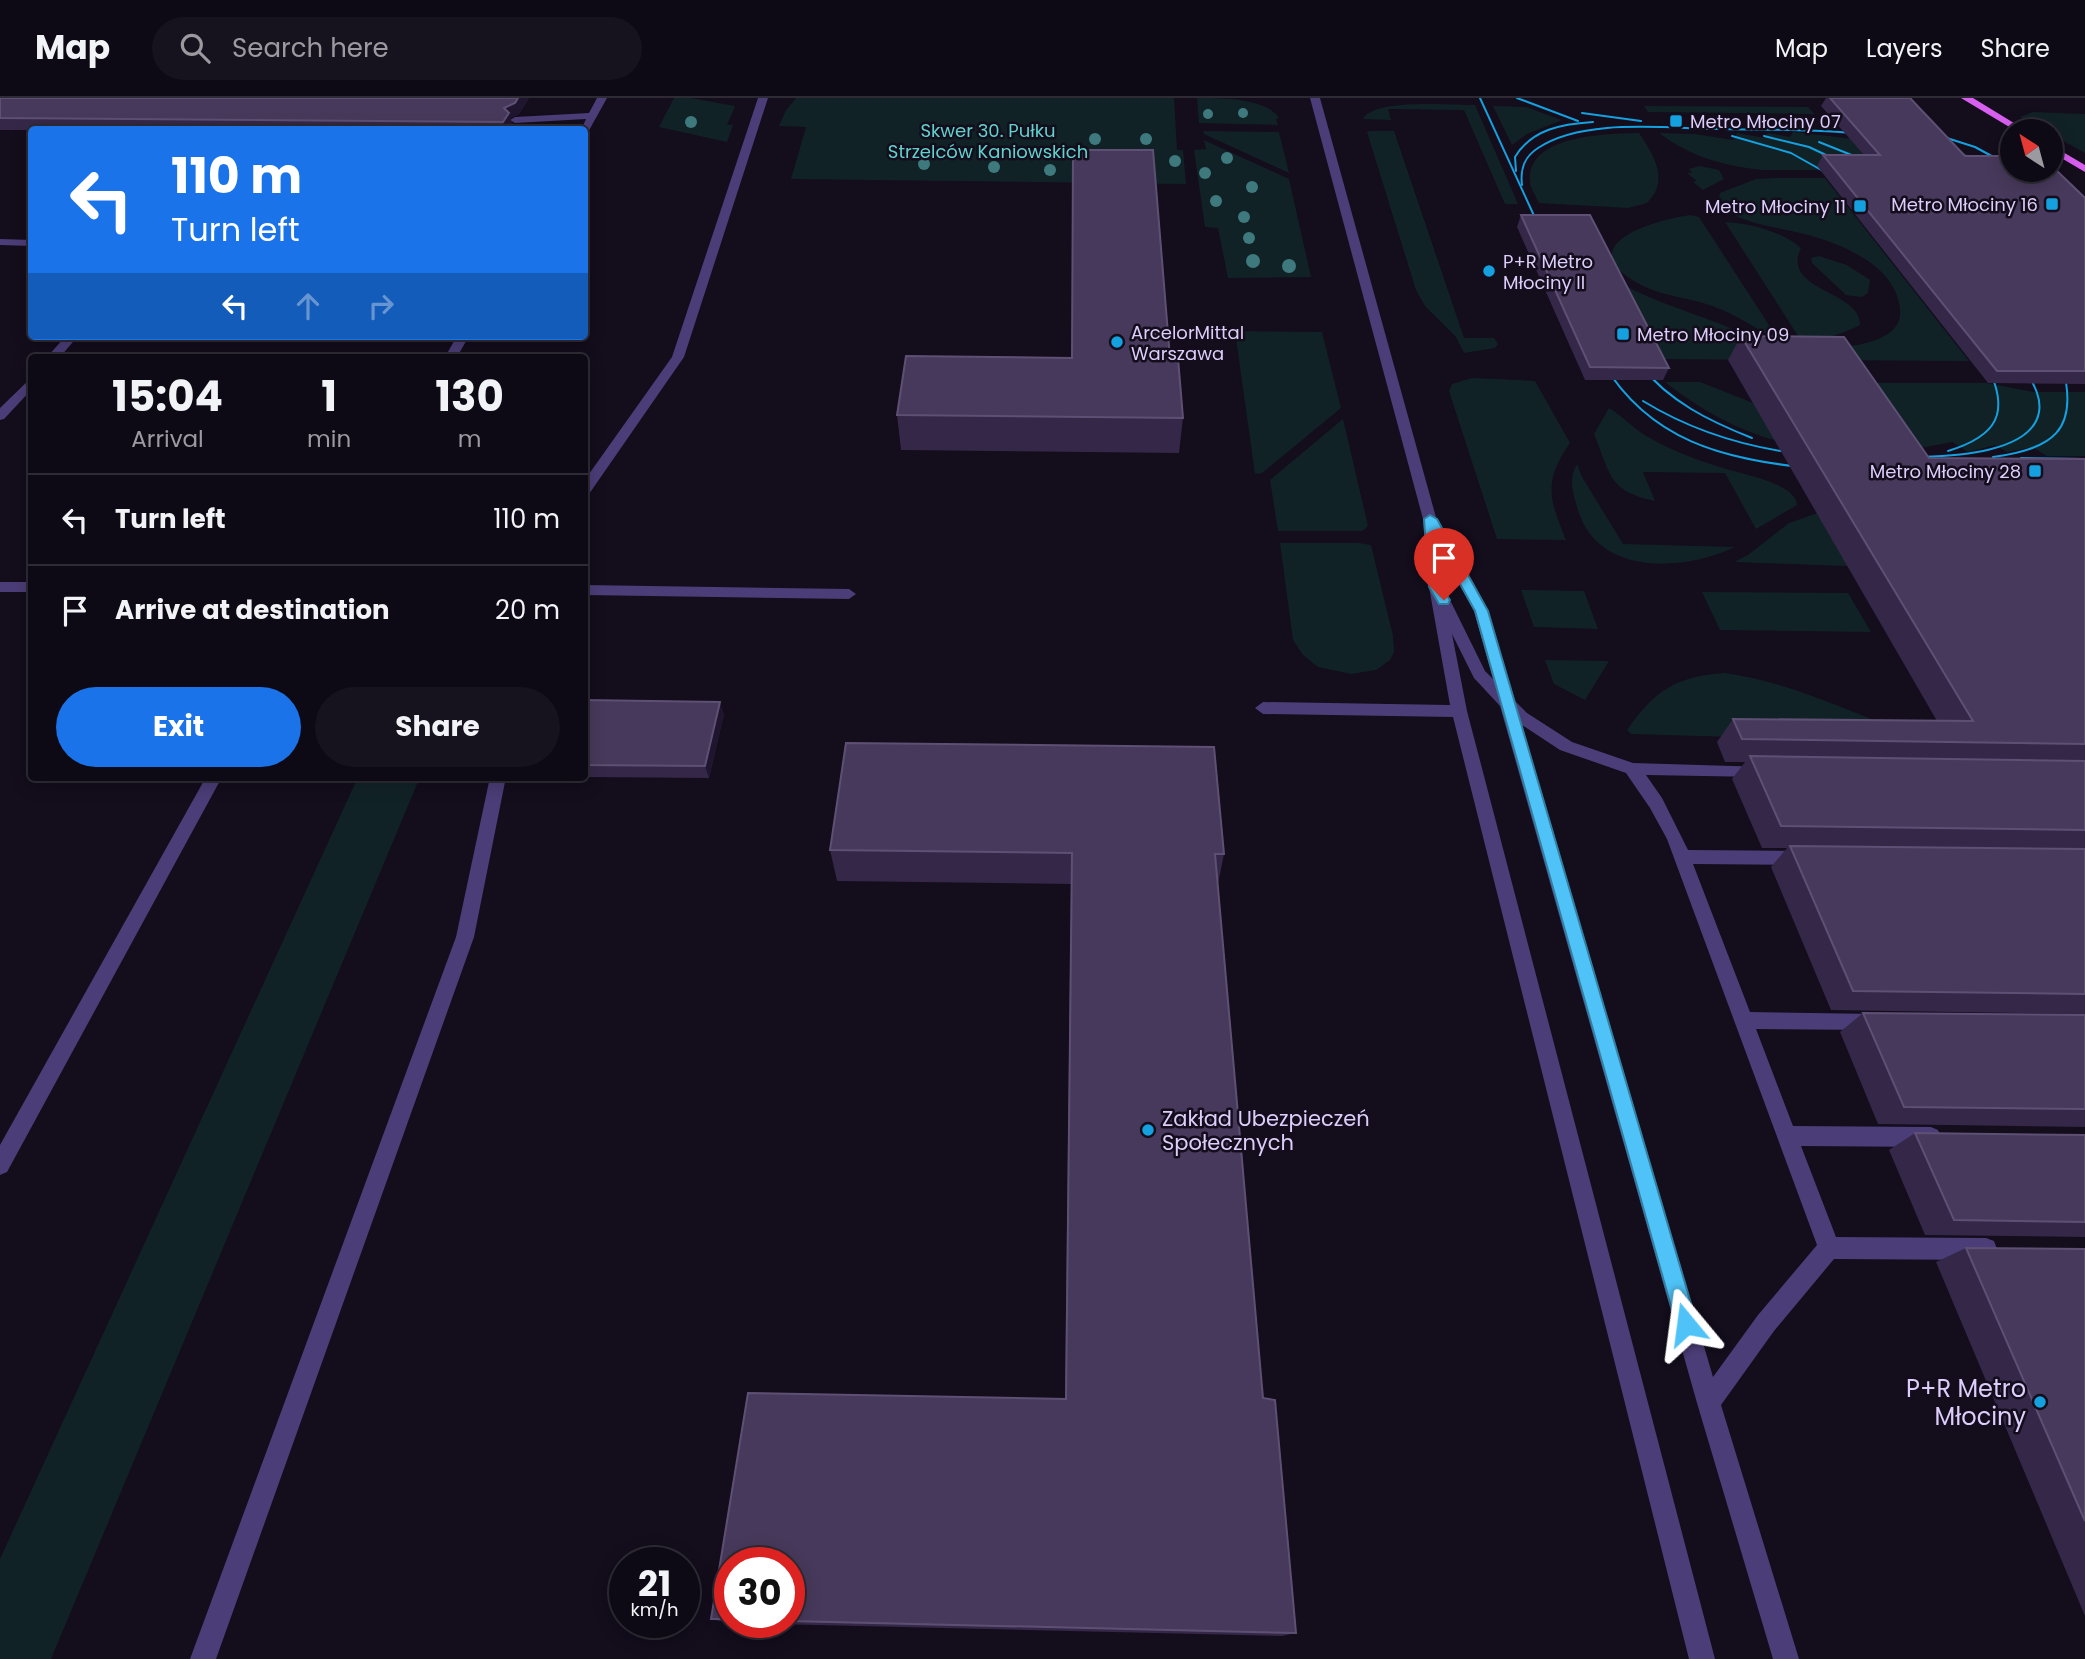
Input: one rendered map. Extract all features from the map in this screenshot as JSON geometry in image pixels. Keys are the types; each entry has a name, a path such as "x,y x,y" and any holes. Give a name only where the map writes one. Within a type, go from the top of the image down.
{"main road":[{"path":"1966,98 2002,119"},
{"path":"2063,155 2085,169"}],"street":[{"path":"587,126 602,98"},
{"path":"588,485 678,357 763,98"},
{"path":"1315,98 1430,519 1436,587 1459,711 1702,1659"},
{"path":"515,120 592,117"},
{"path":"0,242 28,243"},
{"path":"56,354 68,340"},
{"path":"0,416 28,385"},
{"path":"1430,519 1481,611 1511,707 1709,1403 1786,1659"},
{"path":"0,587 28,587"},
{"path":"1436,587 1479,674 1531,725 1566,746 1632,769 1771,771"},
{"path":"588,590 849,594"},
{"path":"1263,709 1459,711"},
{"path":"1632,769 1667,821 1682,857 1829,1248"},
{"path":"0,1165 212,781"},
{"path":"203,1659 465,937 497,781"},
{"path":"1682,857 1822,858"},
{"path":"1744,1020 1895,1022"},
{"path":"1787,1136 1949,1137"},
{"path":"1709,1403 1763,1326 1829,1248"},
{"path":"1829,1248 2009,1250"}],"green space":[{"path":"674,98 691,98 735,106 727,125 733,125 727,142 659,127"},
{"name":"Skwer 30. Pułku Strzelców Kaniowskich","path":"796,98 1174,98 1177,150 1183,150 1186,184 791,179 806,127 779,126 786,110"},
{"path":"1197,98 1231,99 1264,106 1279,118 1276,119 1278,125 1199,123"},
{"path":"1397,105 1475,105 1518,204 1505,204 1464,110 1388,109 1391,120 1363,119 1370,112"},
{"path":"1493,106 1526,107 1562,120 1527,134 1512,145"},
{"path":"1644,106 1808,107 1814,114 1648,112"},
{"path":"2033,112 2085,114 2085,153 2063,141 2063,119 2020,117"},
{"path":"1203,131 1279,132 1289,173 1204,134"},
{"path":"1394,131 1464,338 1494,338 1498,344 1495,348 1464,353 1456,337 1425,306 1416,290 1367,132"},
{"path":"1793,132 1959,151 2000,170 1763,170 1708,159 1659,133 1695,134 1733,140 1737,133 1765,138 1768,133 1790,137"},
{"path":"1639,133 1650,150 1659,177 1654,195 1647,203 1628,208 1539,203 1530,183 1532,167 1540,155 1554,146 1589,136"},
{"path":"1204,140 1289,179 1311,277 1228,278 1218,228 1205,227 1194,150 1206,149"},
{"path":"1700,166 1719,170 1724,179 1703,190 1687,173 1692,173 1689,169"},
{"path":"1825,178 1969,361 1815,360 1812,350 1852,346 1881,338 1892,331 1898,322 1900,309 1888,280 1864,258 1834,243 1736,216 1718,204 1720,193 1756,179"},
{"path":"1690,215 1699,217 1776,336 1772,337 1715,307 1643,286 1622,272 1613,259 1614,248 1623,238 1637,230"},
{"path":"1725,222 1765,229 1794,242 1801,248 1798,262 1802,273 1811,282 1849,305 1857,314 1860,325 1831,336 1800,339"},
{"path":"1819,256 1847,265 1870,280 1868,293 1862,297 1846,295 1812,263 1811,258"},
{"path":"1618,282 1639,293 1749,336 1791,360 1657,359"},
{"path":"1235,331 1322,332 1341,408 1262,473 1255,474"},
{"path":"1472,378 1535,381 1570,443 1552,480 1553,501 1566,540 1497,539 1449,391 1452,384"},
{"path":"1665,382 1700,382 1771,410 1793,445 1758,435 1725,421"},
{"path":"1845,383 1987,383 2033,392 2085,392 2085,456 2047,456 2032,447 2007,452 1995,445 1968,452 1952,442 1910,450"},
{"path":"1609,408 1643,434 1672,449 1778,485 1794,497 1797,505 1756,529 1725,473 1643,472 1655,501 1628,492 1608,471 1594,434"},
{"path":"1343,419 1368,526 1362,531 1278,531 1270,480"},
{"path":"1577,464 1582,477 1623,544 1735,547 1692,561 1669,564 1645,563 1623,557 1604,547 1588,532 1573,492 1572,481"},
{"path":"1818,513 1872,567 1734,562 1748,555 1789,523"},
{"path":"1280,543 1371,545 1393,636 1394,652 1390,660 1376,670 1351,674 1318,667 1303,655 1293,640"},
{"path":"1521,590 1584,591 1598,629 1534,627"},
{"path":"1702,592 1848,593 1871,632 1720,630"},
{"path":"1545,660 1609,661 1585,700 1554,684"},
{"path":"1724,673 1780,685 1878,722 1947,743 1631,734 1627,730 1647,705 1668,688 1693,678"},
{"path":"356,781 418,781 51,1659 0,1659 0,1559"}],"building":[{"path":"0,98 518,98 515,103 504,108 509,113 503,122 0,118"},
{"path":"1830,98 1910,98 1965,156 2000,156 2000,182 2063,182 2063,177 2085,198 2085,371 1997,371 1823,155 1880,155"},
{"name":"ArcelorMittal Warszawa","path":"1073,150 1153,150 1170,358 1178,358 1183,418 897,415 906,356 1072,358"},
{"path":"1521,215 1590,215 1669,368 1590,367"},
{"path":"1741,336 1844,337 1929,458 2085,459 2085,744 1742,739 1733,719 1973,721"},
{"path":"588,700 720,702 705,766 588,765"},
{"name":"Zakład Ubezpieczeń Społecznych","path":"846,743 1214,747 1224,854 1215,854 1263,1398 1275,1400 1296,1633 805,1621 805,1547 723,1547 748,1393 1066,1399 1072,853 830,850"},
{"path":"1750,756 2085,761 2085,830 1781,826"},
{"path":"1790,846 2085,849 2085,994 1853,991"},
{"path":"1863,1013 2085,1015 2085,1109 1904,1107"},
{"path":"1915,1133 2085,1135 2085,1222 1954,1220"},
{"path":"1966,1248 2085,1249 2085,1521"}],"tram line":[{"path":"1480,98 1542,233"},
{"path":"1517,98 1578,121"},
{"path":"1582,113 1641,121"},
{"path":"1516,171 1515,157 1539,134 1570,124 1593,122"},
{"path":"1522,185 1524,164 1529,155 1538,148 1557,138 1603,128 1810,130 1862,134"},
{"path":"1928,132 1975,147 2000,161"},
{"path":"1732,136 1791,153 1832,176"},
{"path":"1764,136 1809,147 1843,163"},
{"path":"1819,142 1874,164"},
{"path":"1603,363 1622,390 1643,411 1666,428 1691,441 1747,459 1809,468"},
{"path":"1640,365 1677,400 1721,425 1752,438"},
{"path":"1948,451 1978,438 1995,420 1998,397 1987,365"},
{"path":"1922,457 1990,450 2022,436 2033,426 2040,406 2024,366"},
{"path":"1993,457 2031,449 2056,433 2063,422 2067,407 2063,368"},
{"path":"1643,401 1680,421 1719,436 1759,447 1801,454"},
{"path":"2021,458 2085,459"}],"place":[{"name":"Metro Młociny 07","path":"1676,121"},
{"name":"Metro Młociny 16","path":"2052,204"},
{"name":"Metro Młociny 11","path":"1860,206"},
{"name":"P+R Metro Młociny II","path":"1489,271"},
{"name":"Metro Młociny 09","path":"1623,334"},
{"name":"ArcelorMittal Warszawa","path":"1117,342"},
{"name":"Metro Młociny 28","path":"2035,471"},
{"name":"Zakład Ubezpieczeń Społecznych","path":"1148,1130"},
{"name":"P+R Metro Młociny","path":"2040,1402"}],"route":[{"path":"1444,600 1436,587 1430,519 1481,611 1511,707 1686,1324"}]}
